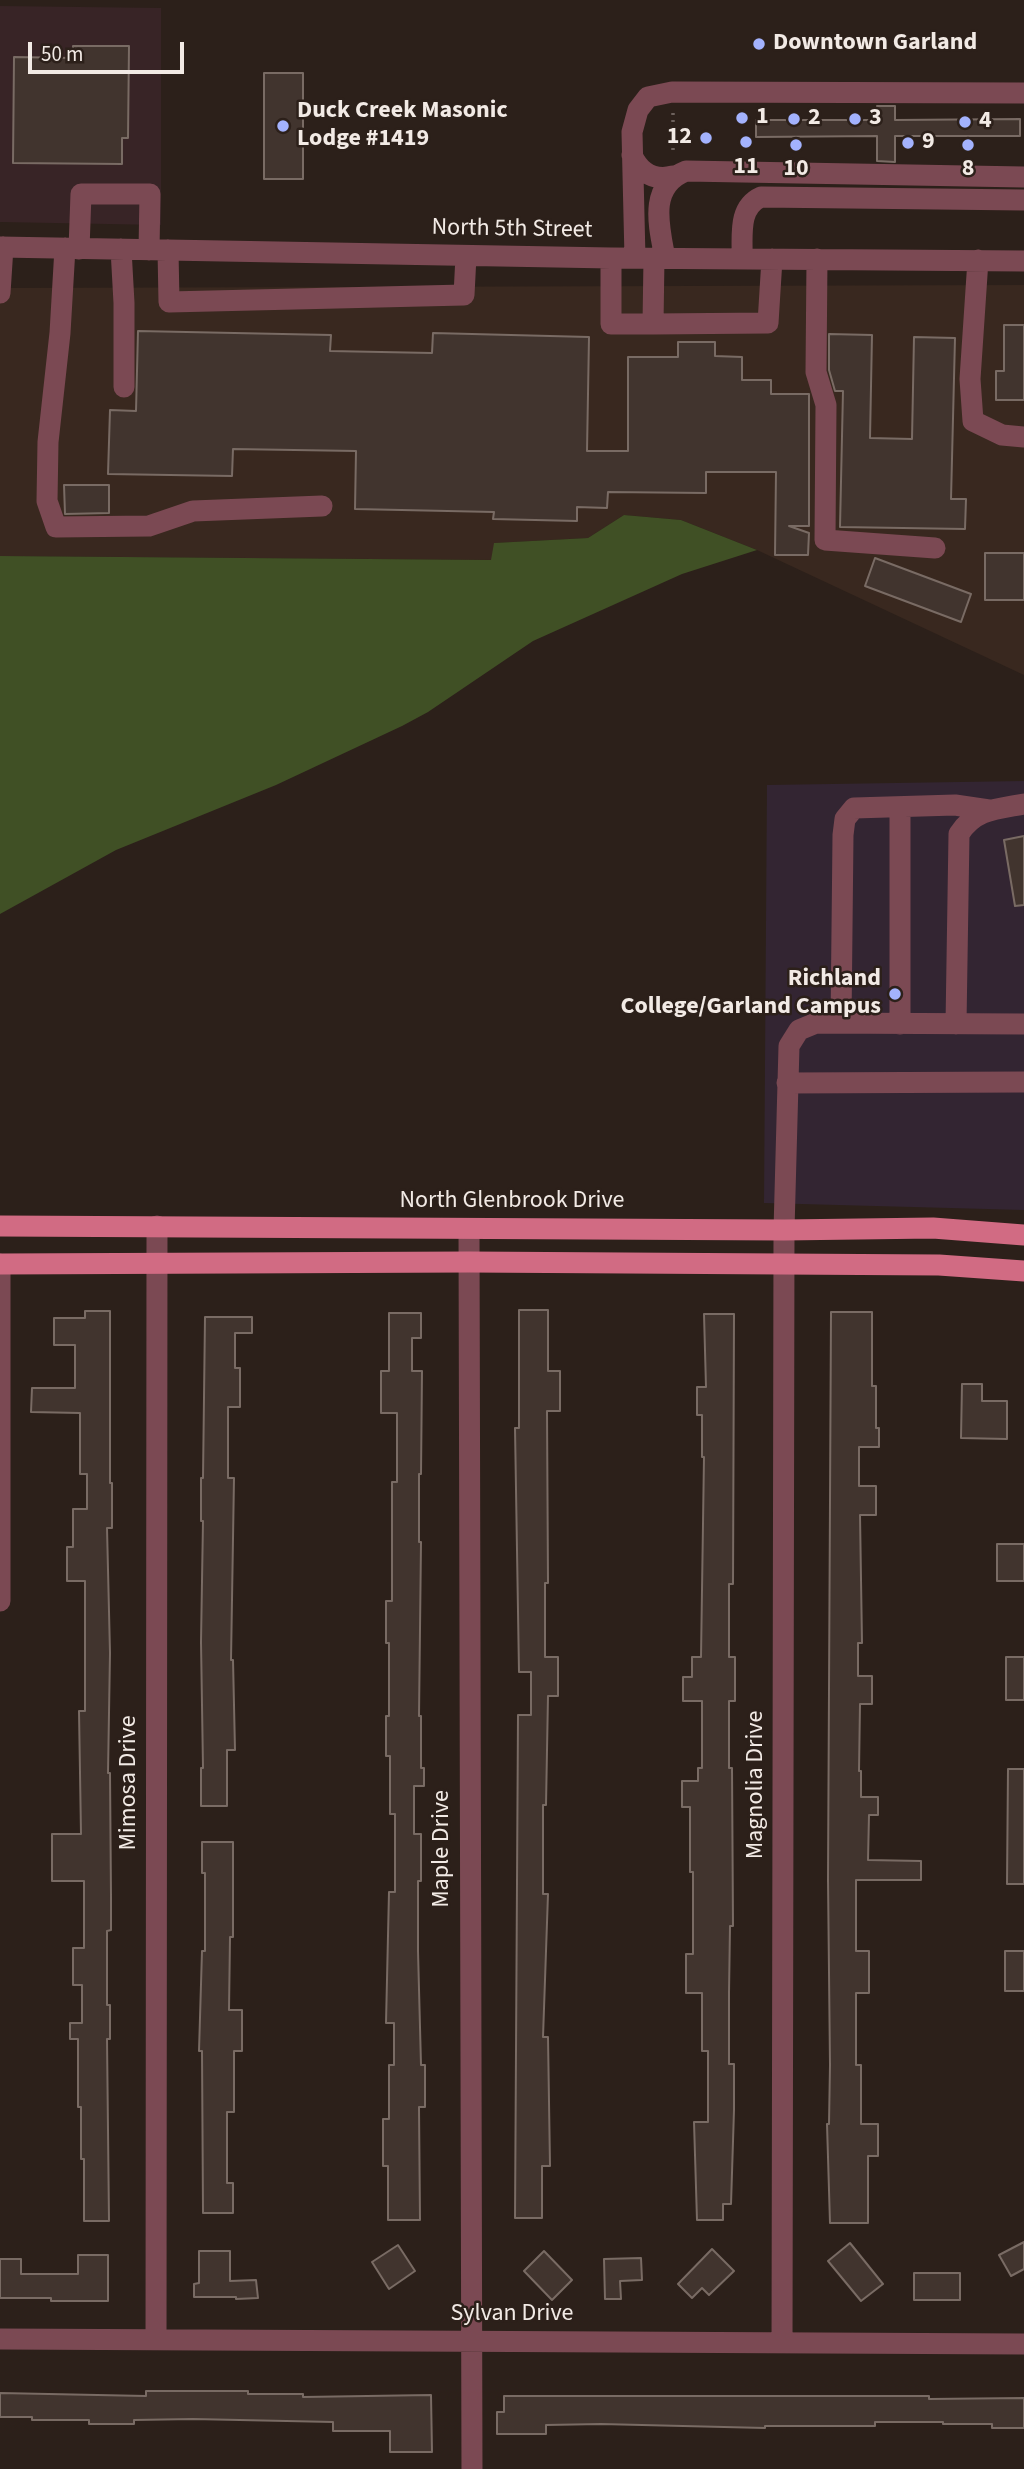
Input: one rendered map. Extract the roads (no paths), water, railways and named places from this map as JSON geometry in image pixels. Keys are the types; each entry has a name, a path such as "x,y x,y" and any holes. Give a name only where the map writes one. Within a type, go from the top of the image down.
{"main road":[{"name":"North Glenbrook Drive","path":"0,1226 784,1230 933,1228 1024,1234"},
{"path":"0,1264 469,1262 939,1265 1024,1271"}],"street":[{"path":"653,324 651,258 632,155 632,132 638,110 648,97 672,92 1024,93"},
{"path":"632,155 639,169 659,177 673,166"},
{"path":"673,166 686,170 1024,177"},
{"path":"651,258 662,192 673,166"},
{"path":"322,506 193,511 149,526 56,527 47,501 48,442 81,194 150,194 169,302 464,295 466,256"},
{"path":"742,259 744,213 748,206 761,197 1024,200"},
{"path":"0,293 2,247"},
{"name":"North 5th Street","path":"2,247 611,258 1024,261"},
{"path":"121,249 124,387"},
{"path":"611,258 611,324 768,323 772,259"},
{"path":"817,259 816,372 826,405 825,540 935,548"},
{"path":"978,260 970,379 973,421 1002,435 1024,437"},
{"path":"956,1024 959,834 976,814 1024,804"},
{"path":"841,1023 845,818 854,808 955,805 989,810"},
{"path":"900,807 900,1024"},
{"name":"Magnolia Drive","path":"782,2341 784,1230 789,1046 799,1030 816,1023 1024,1024"},
{"path":"787,1083 1024,1082"},
{"name":"Mimosa Drive","path":"156,2340 157,1226"},
{"name":"Maple Drive","path":"469,1229 472,2469"},
{"path":"0,1264 0,1601"},
{"name":"Sylvan Drive","path":"0,2339 1024,2344"}],"place":[{"name":"Downtown Garland","path":"759,44"},
{"name":"1","path":"742,118"},
{"name":"2","path":"794,119"},
{"name":"3","path":"855,119"},
{"name":"4","path":"965,122"},
{"name":"Duck Creek Masonic Lodge #1419","path":"283,126"},
{"name":"12","path":"706,138"},
{"name":"11","path":"746,142"},
{"name":"9","path":"908,143"},
{"name":"10","path":"796,145"},
{"name":"8","path":"968,145"},
{"name":"Richland College/Garland Campus","path":"895,994"}]}
